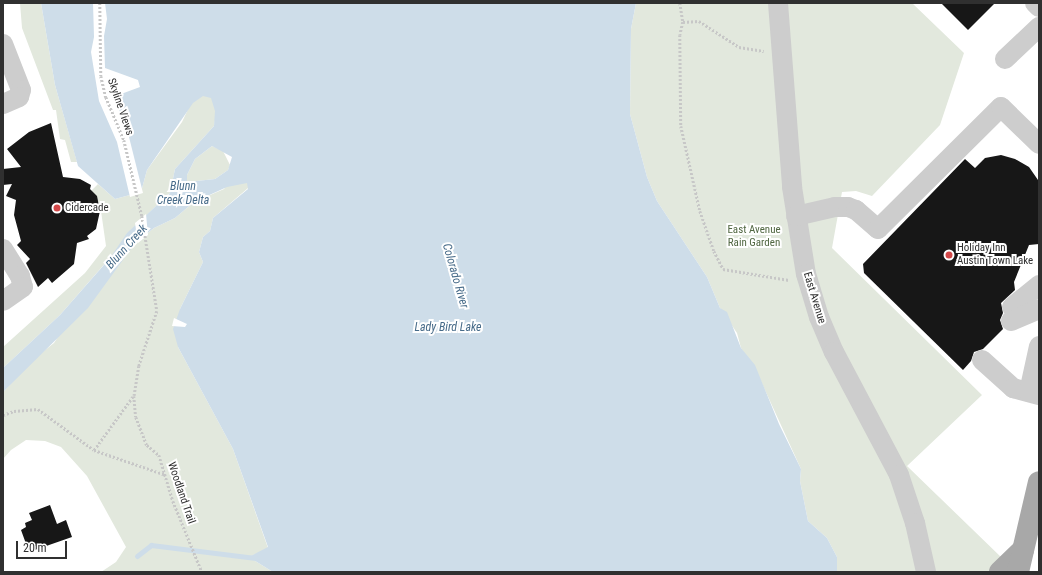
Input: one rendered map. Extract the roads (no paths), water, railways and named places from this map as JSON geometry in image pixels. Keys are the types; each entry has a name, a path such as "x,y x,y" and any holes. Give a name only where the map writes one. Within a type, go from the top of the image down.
{"main road":[{"path":"1018,572 1039,482"},
{"path":"1000,572 1023,550"}],"street":[{"name":"East Avenue","path":"778,3 796,216 806,274 819,317 834,352 899,475 915,523 926,572"},
{"path":"1035,3 1039,7"},
{"path":"1005,59 1038,31"},
{"path":"3,44 21,90 19,97 3,104"},
{"path":"796,216 835,207 848,207 856,210 878,229 1001,106 1039,144"},
{"path":"3,249 20,276 22,287 3,301"},
{"path":"1039,285 1012,314 1039,309"},
{"path":"982,360 1013,388 1034,393 1039,346"}],"water":[{"name":"Lady Bird Lake","path":"41,3 636,3 631,29 630,114 647,177 657,201 707,277 720,308 727,312 741,348 755,365 779,424 801,469 800,481 808,521 827,538 837,557 837,572 273,572 249,557 268,547 233,449 178,347 173,329 180,309 203,262 199,252 203,237 210,231 213,218 248,189 247,183 227,187 194,202 175,218 154,228 136,242 88,308 3,392 3,368 60,315 110,258 127,233 170,193 175,169 214,126 215,111 211,98 203,96 193,103 147,170 141,192 115,199 78,166 55,85","holes":["212,146 232,157 228,170 215,179 187,182 187,175 195,159"]}],"waterway":[{"path":"137,556 151,545 256,558"}],"place":[{"name":"Cidercade","path":"57,208"},
{"name":"Holiday Inn Austin Town Lake","path":"949,255"}],"water label":[{"name":"Blunn Creek Delta","path":"183,194"},
{"name":"Blunn Creek","path":"127,247"},
{"name":"Colorado River","path":"455,276"}],"park label":[{"name":"East Avenue Rain Garden","path":"754,237"}]}
